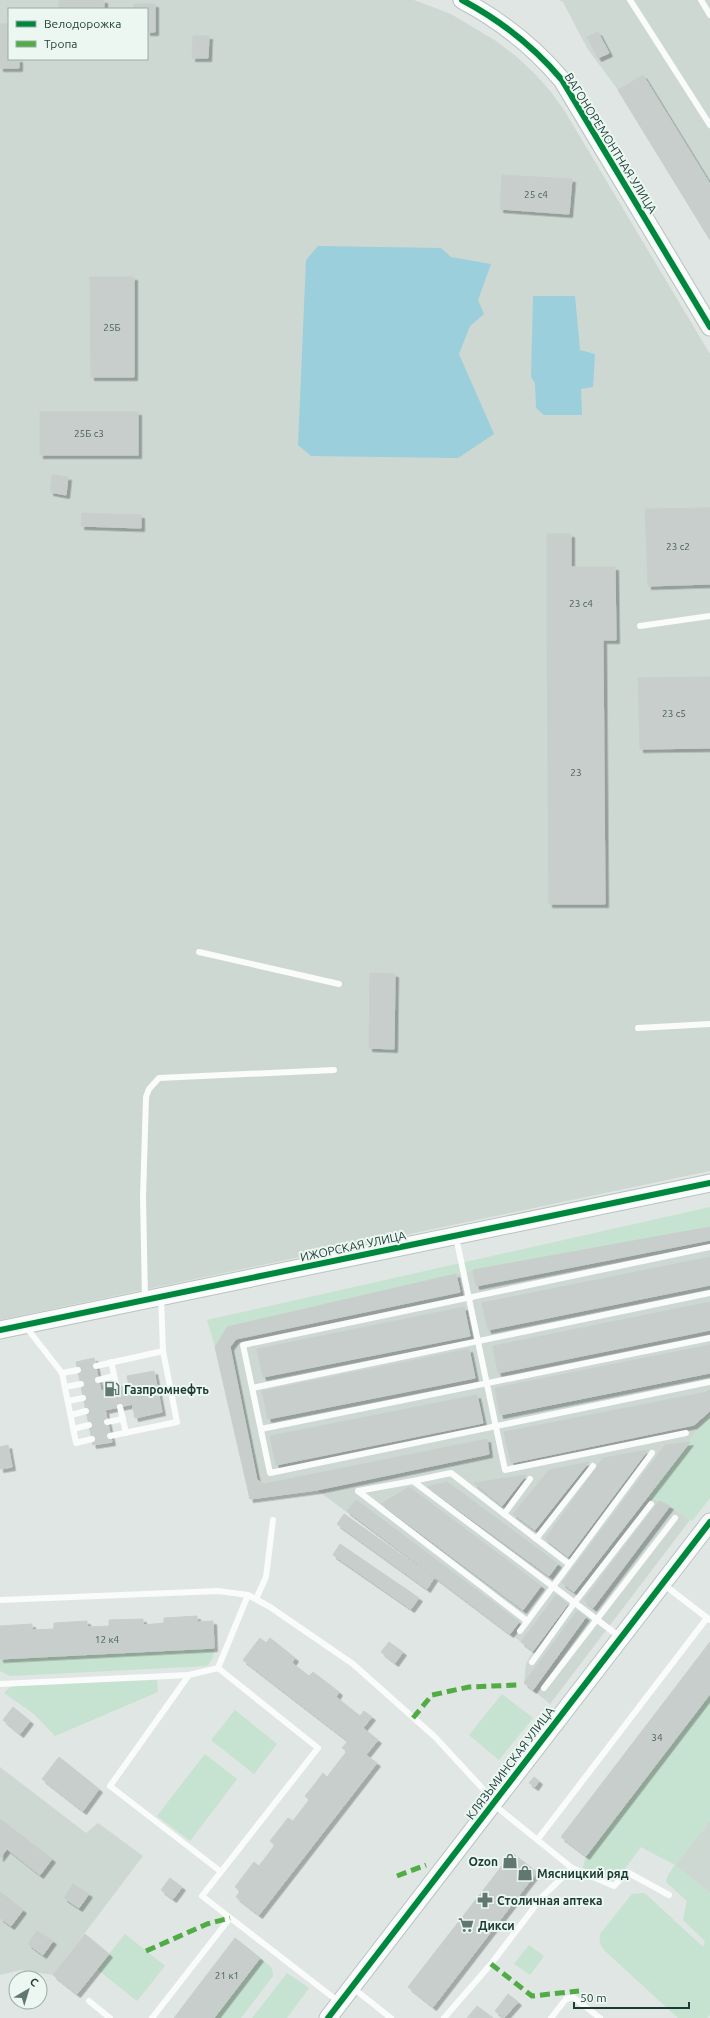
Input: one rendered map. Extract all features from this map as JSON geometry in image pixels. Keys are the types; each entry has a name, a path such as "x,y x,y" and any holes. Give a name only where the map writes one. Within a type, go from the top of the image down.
{"street":[{"name":"ВАГОНОРЕМОНТНАЯ УЛИЦА","path":"462,0 487,14 515,35 548,64 562,80 710,327"},
{"name":"ИЖОРСКАЯ УЛИЦА","path":"0,1330 710,1183"},
{"name":"КЛЯЗЬМИНСКАЯ УЛИЦА","path":"328,2018 710,1522"}],"lane":[{"path":"630,0 710,124"},
{"path":"701,0 710,15"},
{"path":"640,626 710,616"},
{"path":"198,952 339,984"},
{"path":"638,1028 710,1024"},
{"path":"110,1436 177,1422 153,1299 143,1197 146,1097 150,1088 159,1078 334,1070"},
{"path":"456,1236 505,1470 686,1433"},
{"path":"709,1382 270,1473 243,1344 710,1247"},
{"path":"252,1388 710,1293"},
{"path":"25,1325 62,1373 76,1443 92,1439"},
{"path":"260,1430 487,1382 710,1338"},
{"path":"96,1366 163,1351"},
{"path":"111,1362 116,1388"},
{"path":"62,1373 78,1370"},
{"path":"98,1380 114,1376"},
{"path":"65,1387 81,1384"},
{"path":"68,1401 83,1398"},
{"path":"120,1407 126,1433"},
{"path":"70,1415 86,1411"},
{"path":"107,1422 123,1419"},
{"path":"73,1429 89,1426"},
{"path":"520,1631 652,1453"},
{"path":"536,1539 593,1466"},
{"path":"527,1621 358,1491 451,1473 570,1564"},
{"path":"504,1514 530,1479"},
{"path":"413,1481 621,1637"},
{"path":"532,1662 575,1602 650,1504"},
{"path":"544,1688 675,1518"},
{"path":"256,1599 266,1576 273,1520"},
{"path":"538,1839 709,1619 662,1583"},
{"path":"0,1600 218,1591 248,1595 353,1664 435,1737 484,1790 493,1804 572,1868 614,1886 627,1872 669,1895"},
{"path":"218,1668 248,1595"},
{"path":"0,1684 189,1675 218,1668"},
{"path":"218,1668 318,1748 220,1871 202,1896 340,2003"},
{"path":"189,1675 110,1786 220,1871"},
{"path":"444,2018 491,1964 542,1897 572,1868"},
{"path":"152,2018 230,1918"},
{"path":"352,1988 391,2018"},
{"path":"551,2018 566,1999 573,1996 600,2018"},
{"path":"89,2001 110,2018"}],"shaded area":[{"path":"0,0 414,0 451,14 496,41 517,57 536,75 564,110 710,354 710,1171 0,1320"},
{"path":"559,0 710,0 710,240 618,90 587,48 563,2"},
{"path":"710,1227 710,1414 647,1496 670,1506 690,1520 550,1704 524,1683 526,1664 533,1651 317,1490 250,1499 215,1347 227,1327 473,1270"},
{"path":"0,1767 86,1833 98,1823 143,1856 53,1975 48,1974 48,1970 8,1970 8,1973 0,1975"},
{"path":"710,1821 710,1893 675,1865"}],"green space":[{"path":"710,1207 710,1227 473,1270 227,1327 215,1347 207,1320"},
{"path":"710,1414 710,1498 692,1521 670,1506 647,1496"},
{"path":"214,1648 213,1658 207,1666 10,1676 0,1671 0,1659"},
{"path":"157,1680 158,1692 55,1736 34,1714 4,1693 10,1687 18,1685"},
{"path":"502,1694 533,1718 499,1760 469,1735"},
{"path":"710,1694 710,1821 675,1865 641,1847 620,1875 601,1876 583,1867 586,1856"},
{"path":"235,1710 277,1744 254,1774 211,1740"},
{"path":"205,1754 237,1779 190,1841 157,1816"},
{"path":"675,1865 710,1893 710,2015 707,2018 678,2018 604,1950 600,1942 600,1934 632,1894 644,1893 703,1947 705,1941 683,1920 687,1901 666,1882 668,1875"},
{"path":"125,1934 165,1966 137,2001 97,1969"},
{"path":"529,1945 544,1956 530,1975 514,1964"},
{"path":"260,1958 272,1968 273,1976 241,2018 214,2018"},
{"path":"287,1973 309,1988 287,2018 252,2018"}],"water":[{"path":"318,246 441,248 451,257 491,264 478,300 484,314 470,326 459,354 494,434 458,458 311,456 298,445 306,260"},
{"path":"533,296 575,296 580,350 595,354 593,387 581,389 582,415 544,415 536,408 535,383 531,377"}],"building":[{"path":"59,0 104,0 104,8 59,8"},
{"path":"134,4 155,4 155,32 148,32 148,8 134,8"},
{"path":"0,24 8,24 8,60 19,60 19,68 0,68"},
{"path":"598,32 609,53 598,58 587,37"},
{"path":"193,36 209,36 208,58 192,58"},
{"path":"643,75 710,184 710,240 618,90"},
{"path":"502,175 572,179 569,214 500,209"},
{"path":"90,277 134,277 134,377 91,377"},
{"path":"40,412 138,412 138,455 40,455"},
{"path":"52,475 68,477 66,495 50,492"},
{"path":"710,508 710,584 648,586 645,509"},
{"path":"82,513 141,515 141,528 81,526"},
{"path":"547,534 571,534 571,567 615,567 616,640 547,640"},
{"path":"547,640 603,640 605,904 549,904"},
{"path":"710,677 710,748 640,749 638,678"},
{"path":"370,973 395,974 394,1049 369,1048"},
{"path":"710,1227 710,1240 476,1286 473,1270"},
{"path":"710,1257 710,1285 488,1330 482,1303"},
{"path":"456,1274 460,1292 236,1339 230,1347 257,1480 264,1484 487,1439 489,1454 317,1490 250,1499 215,1347 227,1327"},
{"path":"710,1302 710,1330 498,1373 493,1346"},
{"path":"464,1307 470,1336 263,1377 257,1349"},
{"path":"710,1345 710,1373 500,1415 495,1388"},
{"path":"469,1349 475,1378 268,1419 262,1391"},
{"path":"94,1358 101,1391 129,1385 133,1404 105,1410 112,1442 93,1445 76,1362"},
{"path":"154,1371 162,1412 135,1418 127,1376"},
{"path":"710,1389 710,1411 694,1425 511,1463 504,1432 707,1392"},
{"path":"477,1395 483,1423 276,1465 270,1436"},
{"path":"690,1442 574,1592 562,1583 665,1445"},
{"path":"8,1445 12,1467 0,1469 0,1447"},
{"path":"648,1450 568,1557 545,1539 603,1458"},
{"path":"589,1462 535,1530 513,1514 549,1470"},
{"path":"526,1475 502,1506 474,1483 493,1480"},
{"path":"447,1482 558,1564 549,1576 427,1487"},
{"path":"409,1487 541,1586 523,1610 381,1504"},
{"path":"356,1500 519,1622 510,1634 347,1511"},
{"path":"659,1501 670,1506 593,1608 584,1600"},
{"path":"344,1514 434,1578 427,1589 337,1524"},
{"path":"340,1544 419,1598 411,1609 333,1555"},
{"path":"556,1595 568,1604 533,1651 521,1642"},
{"path":"577,1611 586,1617 533,1690 524,1683"},
{"path":"197,1616 197,1622 213,1621 214,1648 0,1659 0,1626 32,1624 32,1630 54,1629 54,1623 87,1621 87,1627 109,1626 109,1620 143,1619 143,1625 164,1623 164,1618"},
{"path":"260,1638 266,1643 270,1638 295,1658 292,1663 309,1676 313,1672 339,1692 336,1697 360,1716 364,1711 372,1717 363,1728 378,1740 366,1755 377,1763 259,1915 236,1897 240,1891 235,1887 254,1862 259,1866 275,1845 270,1841 288,1818 293,1821 309,1800 305,1796 323,1773 327,1777 347,1751 342,1748 348,1741 243,1660"},
{"path":"389,1642 403,1652 395,1663 381,1652"},
{"path":"710,1642 710,1694 586,1856 561,1837"},
{"path":"13,1707 30,1721 20,1734 3,1720"},
{"path":"59,1757 99,1789 83,1811 42,1779"},
{"path":"534,1777 539,1781 535,1787 529,1783"},
{"path":"0,1819 52,1859 40,1875 7,1849 0,1858"},
{"path":"512,1853 537,1872 433,2007 408,1987"},
{"path":"170,1878 182,1887 173,1899 161,1890"},
{"path":"73,1884 89,1894 79,1908 64,1898"},
{"path":"0,1892 23,1910 11,1926 0,1918"},
{"path":"37,1931 53,1941 43,1955 28,1944"},
{"path":"85,1934 109,1954 77,1994 53,1975"},
{"path":"235,1938 260,1958 214,2018 174,2018"},
{"path":"508,1994 518,2002 504,2018 495,2011"},
{"path":"477,2006 493,2018 467,2018"}],"marked path":[{"path":"413,1718 432,1695 469,1687 517,1685"},
{"path":"397,1876 426,1865"},
{"path":"146,1951 207,1924 230,1918"},
{"path":"491,1964 532,1996 579,1991"}],"cycle path":[{"path":"462,0 490,16 516,35 540,56 562,80 710,327"},
{"path":"0,1330 710,1183"},
{"path":"328,2018 710,1522"}],"place":[{"name":"Газпромнефть","path":"112,1389"},
{"name":"Ozon","path":"510,1861"},
{"name":"Мясницкий ряд","path":"525,1873"},
{"name":"Столичная аптека","path":"485,1900"},
{"name":"Дикси","path":"466,1925"}]}
